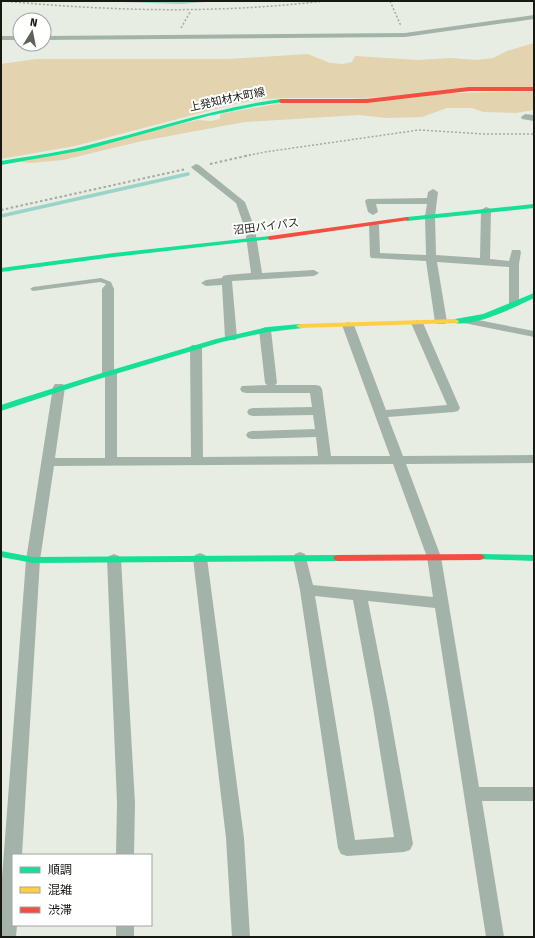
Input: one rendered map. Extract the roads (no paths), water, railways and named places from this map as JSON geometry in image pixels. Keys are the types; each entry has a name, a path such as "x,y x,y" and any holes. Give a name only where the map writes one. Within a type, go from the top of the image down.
{"street":[{"path":"52,38 405,35 534,17"},
{"path":"1,38 12,38"},
{"name":"上発知材木町線","path":"1,162 84,148 202,116 262,103 286,101 367,101 469,89 534,89"},
{"path":"196,167 240,202 250,229 257,276"},
{"path":"372,212 370,201 432,196 430,216 430,258 441,322"},
{"name":"沼田バイパス","path":"1,270 114,255 251,241 430,216 534,206"},
{"path":"485,262 486,210"},
{"path":"374,225 375,256 514,264"},
{"path":"514,304 514,264 516,252"},
{"path":"206,283 227,281 227,278 314,273"},
{"path":"227,281 231,338"},
{"path":"1,408 59,387 108,374 196,347 265,330 294,326 348,326 468,321 498,312 534,295"},
{"path":"468,321 534,334"},
{"path":"382,414 454,408 417,323"},
{"path":"348,326 434,557 495,937"},
{"path":"265,330 271,382"},
{"path":"196,347 197,461"},
{"path":"108,374 111,462"},
{"path":"13,854 33,560 49,462 59,387"},
{"path":"246,389 316,389 325,460"},
{"path":"253,412 319,411"},
{"path":"252,435 321,433"},
{"path":"49,462 534,459"},
{"path":"1,554 33,560 434,557 534,558"},
{"path":"200,558 235,838 241,937"},
{"path":"300,558 307,590 347,848 404,844 381,708 359,595"},
{"path":"114,559 126,803 125,854"},
{"path":"307,590 442,603"},
{"path":"471,794 534,794"},
{"path":"7,937 12,864"},
{"path":"125,926 125,937"}],"lane":[{"path":"33,289 102,280 109,283 106,289 108,374"}],"water":[{"path":"91,1 218,1 181,4"}],"waterway":[{"path":"1,216 188,174"}]}
